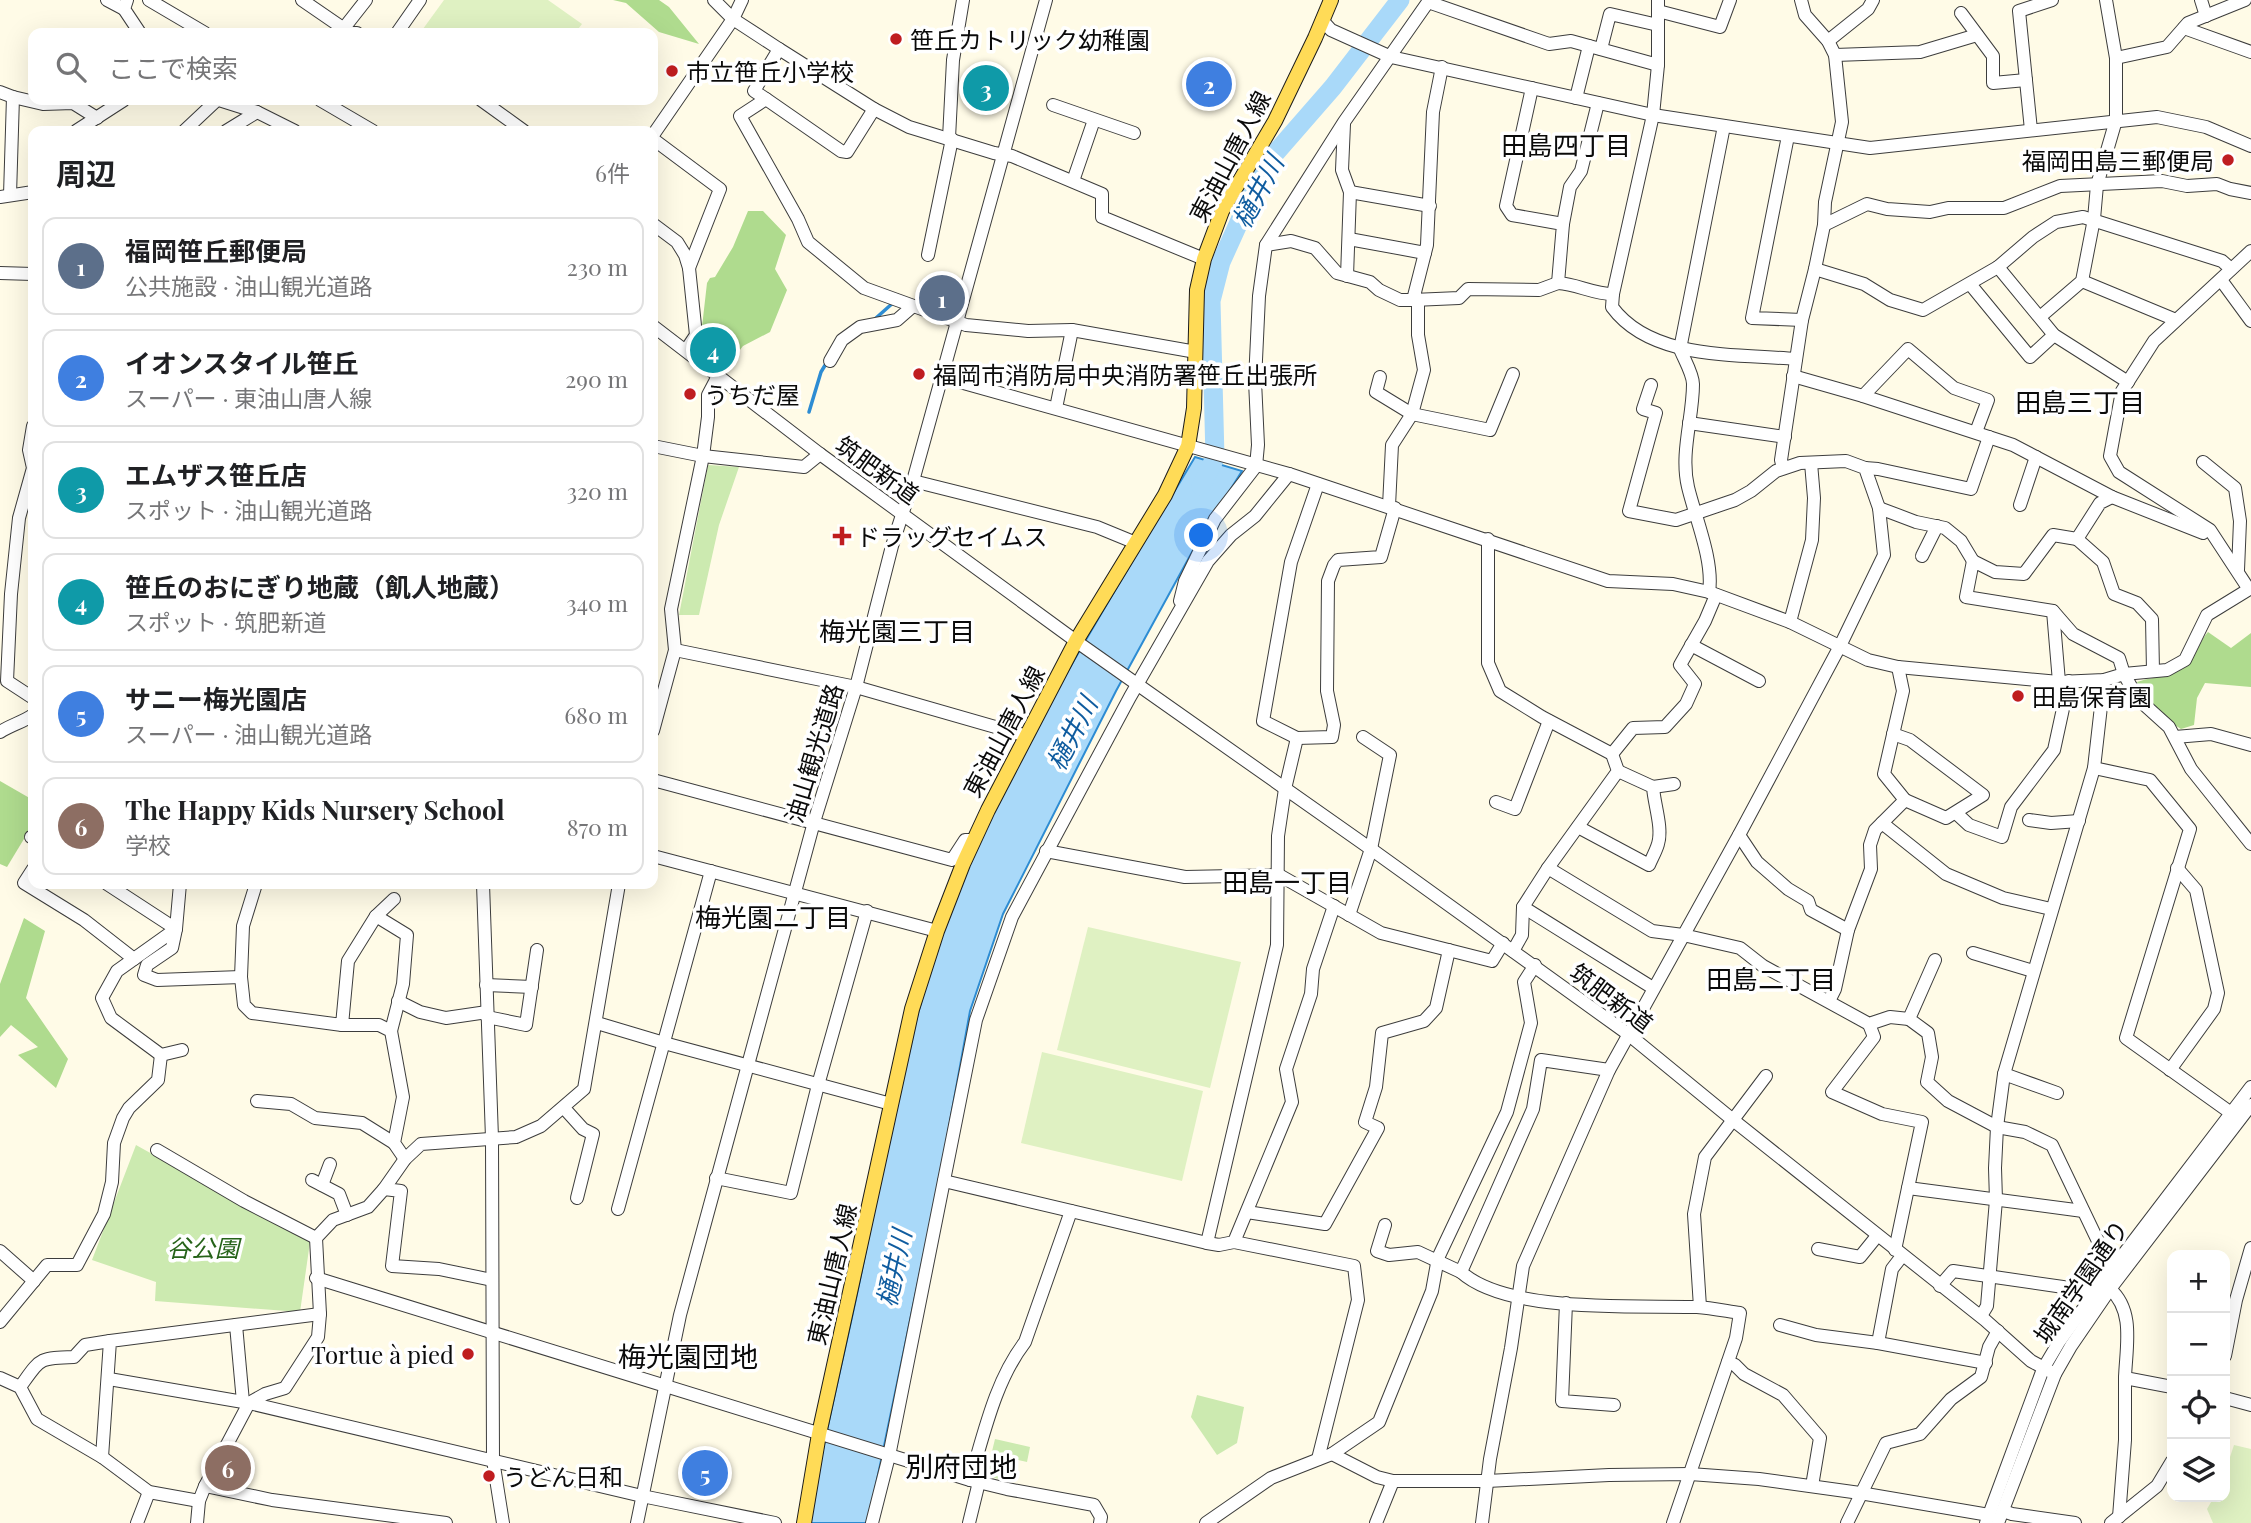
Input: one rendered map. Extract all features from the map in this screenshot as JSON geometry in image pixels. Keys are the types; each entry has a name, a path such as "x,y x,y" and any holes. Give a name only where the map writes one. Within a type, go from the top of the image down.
{"main road":[{"name":"東油山唐人線","path":"804,1523 912,1009 937,931 974,840 1027,736 1193,447 1197,290 1204,259 1222,211 1275,121 1326,25 1331,0"}],"street":[{"path":"107,0 126,4 137,28"},
{"path":"149,0 197,28"},
{"path":"302,0 344,28 366,0"},
{"path":"400,28 420,0"},
{"path":"714,0 733,19 874,109 909,127 1012,156 1102,194 1102,217 1204,259"},
{"path":"658,130 733,19 742,0"},
{"path":"928,255 950,139 953,60 963,0"},
{"name":"油山観光道路","path":"637,1523 680,1315 716,1178 814,822 856,687 872,618 913,481 1046,0"},
{"path":"1576,98 1609,14 1658,12 1720,27 1730,0"},
{"path":"1783,468 1781,460 1802,320 1815,270 1824,225 1825,202 1842,122 1835,55 1828,41 1805,15 1801,0"},
{"path":"1828,41 1868,9 1873,0"},
{"path":"2031,130 2019,11 2052,0"},
{"path":"2040,317 2082,281 2094,219 2097,185 2116,120 2116,58 2106,0"},
{"path":"2201,0 2206,16"},
{"path":"2116,58 2167,47 2188,23 2244,0"},
{"path":"1175,618 1185,581 1202,543 1215,519 1252,466 1258,445 1255,369 1259,296 1266,244 1386,55 1428,1 1549,44 1571,41 1658,65"},
{"path":"1658,12 1658,65 1653,115 1612,307 1622,321 1635,331 1680,349 1796,359"},
{"path":"1961,13 1993,56 1993,83 2026,80"},
{"path":"1326,25 1386,55 1598,103 1653,115 1870,148 2157,117 2206,127 2250,143"},
{"path":"2183,28 2251,52"},
{"path":"1835,55 1920,52 1977,35"},
{"path":"779,49 754,91 841,151 847,152 874,109"},
{"path":"1318,484 1291,562 1263,721 1297,738 1332,737 1334,725 1327,691 1328,582 1338,560 1381,557 1392,507 1392,445 1412,414 1424,370 1416,300 1430,206 1433,112 1442,67"},
{"path":"1532,88 1506,206 1512,215 1563,224"},
{"path":"0,92 28,100"},
{"path":"13,97 5,196 28,193"},
{"path":"766,99 740,116 798,219 808,242 864,288 957,322 1028,331 1072,330 1196,352"},
{"path":"1558,283 1563,224 1570,187 1581,171 1598,103"},
{"path":"76,105 97,118"},
{"path":"84,126 116,105"},
{"path":"189,126 213,105"},
{"path":"234,105 257,112 285,126"},
{"path":"329,105 365,126"},
{"path":"341,112 346,105"},
{"path":"488,105 517,126"},
{"path":"1053,105 1133,133"},
{"path":"234,126 257,112"},
{"path":"1073,181 1094,120"},
{"path":"1344,122 1342,170 1350,192 1347,276"},
{"path":"1612,754 1633,728 1665,727 1686,704 1695,684 1680,665 1712,593 1711,578 1688,486 1686,462 1694,382 1680,349 1724,126"},
{"path":"1788,135 1752,318 1802,320"},
{"path":"658,141 720,189 689,268"},
{"path":"1824,225 1867,204 1887,209 1930,212 1948,208 2004,208 2060,186 2162,181 2187,186 2217,184 2230,190 2251,192"},
{"path":"1350,192 1430,206"},
{"path":"1815,270 1864,284 1890,300 1923,310 1998,267 2056,222 2083,217 2222,261 2231,269"},
{"path":"658,229 677,242 689,268 696,335 686,350"},
{"path":"1349,239 1425,253"},
{"path":"1266,244 1292,241 1315,248 1337,273 1370,282 1379,290 1400,300 1459,298 1468,289 1539,290 1558,283 1571,284 1600,294 1613,294"},
{"path":"942,377 1252,466 1289,474 1608,581 1673,584 1712,593 1790,622 1868,660 1898,667 2064,681 2115,677 2167,670 2185,660 2207,615 2249,588 2210,530 2119,472 2110,456 2122,391 2154,341 2251,251"},
{"path":"1998,267 2054,335 2128,382"},
{"path":"0,273 28,274"},
{"path":"2221,280 2251,321"},
{"path":"2082,281 2176,320"},
{"path":"1970,284 2030,357 2054,335"},
{"path":"830,361 842,340 860,327 897,320 913,306"},
{"name":"筑肥新道","path":"658,330 820,454 1078,643 1535,965 1628,1034 1898,1253 1980,1316 2031,1361 2049,1371"},
{"path":"1056,408 1072,330"},
{"path":"1863,396 1908,349 1954,388 1988,400 1976,432"},
{"path":"1380,377 1376,392 1412,414 1490,430 1513,374"},
{"path":"658,713 675,650 671,609 703,456 708,395 718,376"},
{"path":"1793,376 2013,445 2112,497 2202,534 2210,530"},
{"path":"1651,385 1643,409 1656,413 1629,511 1676,520 1735,500 1776,471 1800,463 1846,461 1865,468 1971,489 1989,437"},
{"path":"1689,423 1785,437"},
{"path":"658,447 703,456 804,467 820,454"},
{"path":"2020,505 2036,457"},
{"path":"2203,462 2235,488 2240,521 2238,570"},
{"path":"1790,622 1812,540 1814,498 1811,463"},
{"path":"1482,1523 1524,1266 1609,1070 1840,646 1884,555 1880,508 1865,468"},
{"path":"872,1523 976,1020 1013,917 1137,683 1208,561 1231,535 1255,516 1289,474"},
{"path":"913,481 1097,527 1136,543"},
{"path":"28,486 19,518 3,683 28,696"},
{"path":"2077,539 2100,503 2112,497"},
{"path":"1880,508 1916,522 1945,528 1961,541 1973,561 1995,572 2024,574 2053,535 2077,539 2103,562 2114,594 2137,603 2152,619 2153,671"},
{"path":"1922,556 1937,526"},
{"path":"1488,539 1488,663 1500,691 1549,721 1612,754 1618,771 1653,787 1674,784"},
{"path":"1973,561 1966,597 2053,611 2073,634 2119,658 2094,768 2004,1074 1997,1127 1996,1200 1990,1277 1987,1306 1980,1316"},
{"path":"1956,813 1969,825 2002,837 2011,807 2054,750 2064,681 2053,611"},
{"path":"1691,645 1759,681"},
{"path":"675,650 856,687 1027,736"},
{"path":"1893,734 1910,740 1983,795 1946,818 1905,800 1884,774 1893,734 1903,691 1898,667"},
{"path":"2115,677 2169,727 2191,769 2251,844"},
{"path":"0,732 28,717"},
{"path":"1496,802 1515,809 1549,721"},
{"path":"2175,737 2211,734 2251,745"},
{"path":"1349,915 1371,849 1390,755 1363,737"},
{"path":"1207,1243 1277,945 1278,836 1297,738"},
{"path":"2094,768 2150,779 2190,829 2126,1038 2231,1113"},
{"path":"1046,851 1185,877 1279,874 1381,933 1492,961 1522,935 1523,907 1618,771"},
{"path":"658,781 952,860 965,840 974,840"},
{"path":"1578,827 1648,865 1659,841 1653,787"},
{"path":"1829,1001 1835,989 1849,930 1871,869 1870,845 1875,830 1905,800"},
{"path":"2029,820 2051,823 2079,821"},
{"path":"1882,823 1946,874 2003,898 2051,909"},
{"path":"1739,835 1757,862 1788,889 1808,901 1811,910 1849,930"},
{"path":"658,857 937,931"},
{"path":"1548,868 1652,931 1740,948 1763,966 1869,1024 1874,1037 1832,1092 1882,1114 1922,1122 1878,1343"},
{"path":"2170,1070 2214,1009 2218,993 2196,890 2177,868"},
{"path":"618,1209 711,871"},
{"path":"34,889 84,920 134,959"},
{"path":"115,889 176,929"},
{"path":"180,889 172,948 147,965 144,975 157,980 241,976"},
{"path":"254,889 243,926 241,976 244,1005 252,1013 342,1025 379,1024 391,1031"},
{"path":"484,889 492,1138 493,1460 503,1523"},
{"path":"246,1403 285,1388 318,1337 320,1314 316,1278 316,1238 333,1220 368,1207 405,1159 421,1144 516,1137 541,1126 584,1089 618,889"},
{"path":"342,1025 348,961 376,916 394,899"},
{"path":"1234,1242 1292,1102 1286,1069 1311,993 1313,968 1334,906"},
{"path":"1523,907 1653,988"},
{"path":"716,1178 791,1193 818,1084 867,911"},
{"path":"376,916 407,935 403,984 391,1031 403,1097 394,1143"},
{"path":"161,1055 111,1018 102,998 117,971 176,929"},
{"path":"398,1002 420,1012 446,1018 487,1015 526,1026 537,950"},
{"path":"1247,1212 1325,1224 1378,1128 1365,1122 1376,1087 1382,1033 1424,1021 1436,1008 1449,950"},
{"path":"1973,953 2033,971"},
{"path":"1909,1018 1935,960"},
{"path":"1206,1523 1271,1478 1332,1454 1379,1422 1432,1291 1437,1262 1507,1112 1531,1023 1524,982 1535,965"},
{"path":"486,985 531,987"},
{"path":"1869,1024 1890,1017 1909,1018 1928,1032 1932,1057 1927,1082 1948,1101 1997,1127 2025,1132 2052,1145 2113,1268"},
{"path":"597,1023 891,1104"},
{"path":"161,1055 181,1050"},
{"path":"0,1322 47,1265 77,1265 104,1214 112,1182 114,1143 123,1118 129,1108 158,1080 161,1055"},
{"path":"1461,1272 1533,1109 1541,1060 1609,1070"},
{"path":"2004,1074 2057,1093"},
{"path":"1700,1307 1694,1214 1705,1157 1766,1076"},
{"name":"城南学園通り","path":"1994,1518 2049,1371 2092,1296 2251,1087"},
{"path":"257,1101 290,1104 315,1118 362,1123 394,1143 405,1159"},
{"name":"城南学園通り","path":"2049,1371 2071,1346 2110,1289 2251,1105"},
{"path":"564,1108 583,1129 593,1133 577,1198"},
{"path":"157,1150 244,1201 316,1238"},
{"path":"330,1164 317,1182 339,1195 346,1215"},
{"path":"944,1181 1207,1243 1219,1245 1234,1242 1354,1266 1358,1300 1318,1459"},
{"path":"1908,1188 2083,1211"},
{"path":"384,1189 401,1191 392,1266 439,1269 492,1280"},
{"path":"969,1523 975,1481 992,1408 1011,1360 1025,1342 1071,1211"},
{"path":"1385,1225 1377,1251 1389,1255 1418,1252 1468,1278 1518,1298 1622,1307 1700,1307 1740,1313 1736,1338 1673,1523"},
{"path":"1818,1249 1860,1256 1877,1236"},
{"path":"2230,1331 2251,1248"},
{"path":"0,1251 34,1281"},
{"path":"1940,1286 1953,1271 2084,1290 2092,1296"},
{"path":"316,1278 886,1456 975,1481 1094,1505 1101,1517 1100,1523"},
{"path":"2110,1289 2120,1298 2127,1314 2125,1440 2115,1520"},
{"path":"2236,1300 2251,1305"},
{"path":"1566,1303 1562,1401 1614,1405"},
{"path":"20,1387 37,1363 46,1358 74,1357 85,1345 320,1314"},
{"path":"197,1523 199,1501 205,1486 246,1403 236,1325"},
{"path":"1780,1325 1816,1335 1878,1343 1986,1363"},
{"path":"1847,1523 1886,1443 1920,1434 1951,1399 1981,1377 1989,1347 1998,1331"},
{"path":"102,1457 110,1341"},
{"path":"1728,1362 1783,1395 1820,1438 1812,1486"},
{"path":"0,1378 20,1387 37,1419 102,1457 149,1493 199,1501"},
{"path":"2126,1378 2167,1386"},
{"path":"109,1379 246,1403 642,1496 775,1523"},
{"path":"2230,1399 2251,1405"},
{"path":"1332,1454 1377,1477 1393,1481 1487,1481 1690,1474 1812,1486 1994,1518 2012,1514 2075,1523"},
{"path":"2115,1520 2157,1486 2167,1469"},
{"path":"1376,1523 1393,1481"},
{"path":"205,1486 272,1500 446,1523"},
{"path":"137,1523 149,1493"}],"green space":[{"path":"444,0 548,0 582,24 579,28 424,28"},
{"path":"613,0 659,0 669,7 699,44 659,32 658,28 654,28 626,3"},
{"path":"748,211 763,211 786,235 775,269 787,290 770,332 743,346 733,359 703,336 702,327 707,283 710,278 715,277 733,247"},
{"path":"708,465 739,467 719,525 699,615 679,615"},
{"path":"2208,632 2231,648 2251,633 2251,687 2205,683 2197,698 2194,725 2181,729 2155,709 2137,682 2180,669 2193,657"},
{"path":"0,781 28,797 28,832 7,867 0,864"},
{"path":"24,918 45,931 26,998 68,1059 56,1088 18,1055 38,1047 11,1025 0,1037 0,984"},
{"path":"1088,927 1241,962 1210,1088 1057,1050"},
{"path":"1042,1052 1203,1091 1182,1181 1021,1143"},
{"name":"谷公園","path":"136,1145 310,1242 300,1312 155,1301 156,1282 92,1260"},
{"path":"1197,1395 1244,1407 1237,1443 1217,1455 1191,1417"},
{"path":"995,1439 1030,1447 1027,1462 1010,1458 1004,1480 986,1476"},
{"path":"2234,1445 2251,1449 2251,1523 2213,1523 2207,1509 2211,1502 2230,1502 2230,1457"}],"water":[{"path":"1195,457 1242,471 1197,543 1116,691 1003,914 970,1011 941,1171 868,1523 809,1523 906,1059 935,955 953,904 998,803 1050,702"}],"waterway":[{"name":"樋井川","path":"1201,486 1215,458 1211,301 1221,262 1265,165 1333,87 1400,0"},
{"path":"876,318 894,302"},
{"path":"809,412 821,372 827,362"}],"place":[{"name":"笹丘カトリック幼稚園","path":"896,39"},
{"name":"市立笹丘小学校","path":"672,71"},
{"name":"イオンスタイル笹丘","path":"1209,84"},
{"name":"エムザス笹丘店","path":"986,88"},
{"name":"福岡田島三郵便局","path":"2228,160"},
{"name":"福岡笹丘郵便局","path":"942,298"},
{"name":"笹丘のおにぎり地蔵（飢人地蔵）","path":"713,350"},
{"name":"福岡市消防局中央消防署笹丘出張所","path":"919,374"},
{"name":"うちだ屋","path":"690,394"},
{"name":"ドラッグセイムス","path":"842,536"},
{"name":"田島保育園","path":"2018,696"},
{"name":"Tortue à pied","path":"468,1354"},
{"name":"The Happy Kids Nursery School","path":"228,1468"},
{"name":"サニー梅光園店","path":"705,1473"},
{"name":"うどん日和","path":"489,1476"}],"district":[{"name":"田島四丁目","path":"1566,144"},
{"name":"田島三丁目","path":"2080,401"},
{"name":"梅光園三丁目","path":"897,630"},
{"name":"田島一丁目","path":"1287,881"},
{"name":"梅光園二丁目","path":"773,916"},
{"name":"田島二丁目","path":"1771,978"},
{"name":"梅光園団地","path":"688,1355"},
{"name":"別府団地","path":"961,1465"}]}
